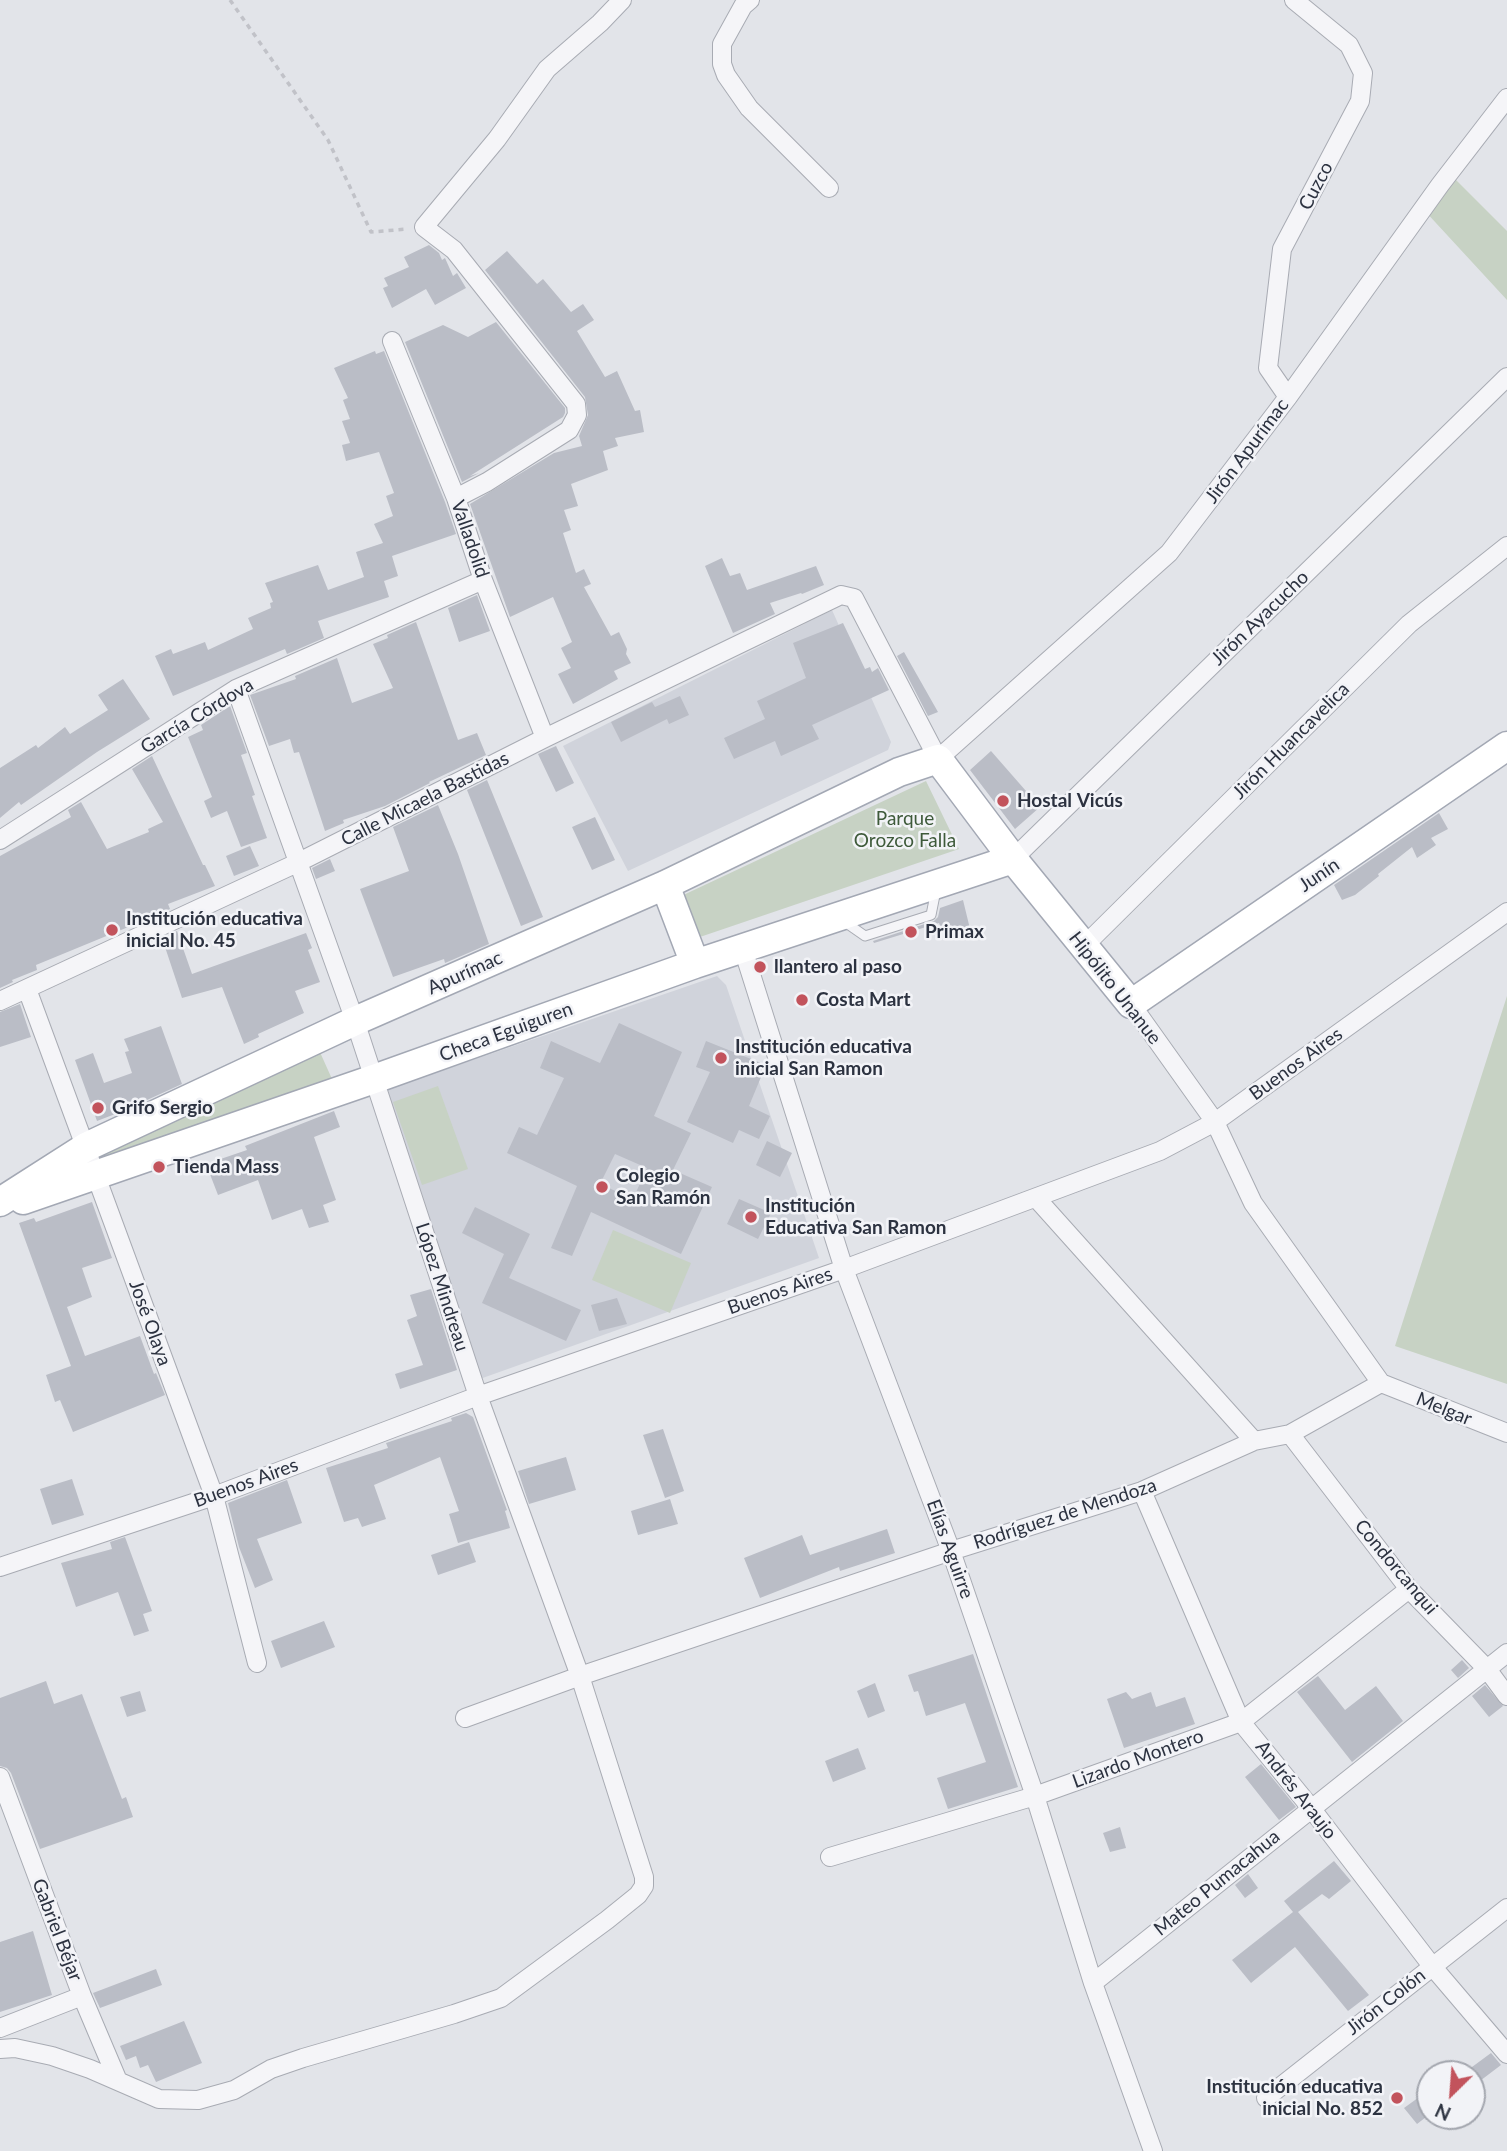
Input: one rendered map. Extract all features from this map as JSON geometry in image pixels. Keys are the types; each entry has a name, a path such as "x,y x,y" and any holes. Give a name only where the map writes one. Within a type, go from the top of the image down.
{"main road":[{"name":"Junín","path":"1131,1004 1507,746"},
{"name":"Hipólito Unanue","path":"938,759 1013,859 1131,1004"},
{"name":"Apurímac","path":"0,1202 86,1147 355,1021 665,885 899,772 938,759"},
{"name":"Checa Eguiguren","path":"0,1208 374,1079 695,964 1013,859"},
{"path":"665,885 695,964"}],"street":[{"path":"456,498 569,430 577,415 576,404 454,250 424,227 497,139 547,69 622,0"},
{"path":"750,0 743,6 722,44 722,64 726,75 749,108 829,188"},
{"name":"Cuzco","path":"1288,397 1268,368 1282,249 1360,101 1363,73 1349,45 1294,0"},
{"name":"Jirón Apurímac","path":"938,759 1169,553 1288,397 1440,185 1507,98"},
{"name":"Valladolid","path":"392,341 456,498 483,580 545,738"},
{"name":"Jirón Ayacucho","path":"1013,859 1507,377"},
{"name":"Jirón Huancavelica","path":"1083,947 1409,624 1507,546"},
{"name":"García Córdova","path":"0,841 236,688 483,580"},
{"name":"Calle Micaela Bastidas","path":"0,1001 297,863 545,738 841,595 848,595"},
{"name":"Hipólito Unanue","path":"848,595 854,598 938,759"},
{"name":"López Mindreau","path":"118,2081 159,2099 198,2100 234,2090 271,2069 303,2058 478,2007 501,1998 607,1920 638,1895 644,1886 644,1877 580,1676 478,1396 355,1021 236,688"},
{"name":"Buenos Aires","path":"0,1567 214,1496 478,1396 844,1269 1160,1151 1215,1122 1507,912"},
{"name":"Elías Aguirre","path":"743,949 844,1269 951,1551 1035,1796 1093,1983 1153,2151"},
{"name":"José Olaya","path":"27,989 214,1496 257,1663"},
{"name":"Hipólito Unanue","path":"1131,1004 1215,1122 1253,1203 1381,1383"},
{"path":"1037,1199 1254,1441"},
{"name":"Melgar","path":"1381,1383 1507,1433"},
{"name":"Rodríguez de Mendoza","path":"465,1718 580,1676 951,1551 1142,1491 1254,1441 1290,1434 1381,1383"},
{"name":"Condorcanqui","path":"1290,1434 1409,1588 1487,1669 1507,1696"},
{"name":"Andrés Araujo","path":"1142,1491 1241,1722 1311,1808 1432,1966 1507,2053"},
{"name":"Lizardo Montero","path":"830,1857 1035,1796 1241,1722 1409,1588"},
{"name":"Mateo Pumacahua","path":"1093,1983 1507,1653"},
{"name":"Gabriel Béjar","path":"0,1777 82,1996 118,2081"},
{"name":"Jirón Colón","path":"1266,2098 1507,1908"},
{"path":"0,2028 82,1996"},
{"path":"0,2049 15,2048 52,2056 118,2081"}],"path":[{"path":"230,0 328,140 371,233 424,227"}],"shaded area":[{"path":"832,610 891,742 888,750 628,871 563,746"},
{"name":"Colegio San Ramón","path":"717,976 726,985 819,1258 477,1380 377,1093"}],"green space":[{"path":"1454,178 1507,231 1507,300 1424,210"},
{"name":"Parque Orozco Falla","path":"926,781 959,849 697,938 677,898"},
{"path":"1507,996 1507,1384 1395,1346"},
{"path":"319,1050 332,1079 101,1165 97,1155"},
{"path":"438,1086 468,1169 422,1185 393,1102"},
{"path":"613,1230 691,1263 670,1313 592,1280"}],"building":[{"path":"429,245 439,253 442,260 445,258 453,276 457,273 466,288 435,305 426,289 392,308 383,288 388,286 384,278 409,267 404,257"},
{"path":"507,251 537,284 543,279 571,312 583,304 594,320 577,331 605,377 617,371 635,411 640,410 644,432 615,438 618,446 603,451 608,470 571,484 578,506 564,510 571,530 563,533 576,573 584,569 591,584 584,587 611,636 619,632 631,663 614,671 618,679 573,704 558,674 571,668 561,648 572,642 553,597 510,617 470,504 554,453 582,446 579,436 588,415 585,397 485,270"},
{"path":"496,322 565,408 565,413 563,417 462,482 405,342 443,325 468,337"},
{"path":"375,351 376,354 384,351 456,534 392,556 398,576 384,581 389,597 318,621 324,638 287,654 285,649 173,696 155,656 171,649 173,654 205,642 208,650 253,629 248,618 271,608 270,603 273,602 265,583 318,565 328,590 364,577 356,552 383,543 374,524 393,516 386,496 394,493 379,452 346,461 342,445 350,443 342,421 350,419 343,400 348,398 334,368"},
{"path":"722,558 730,576 740,573 747,590 816,566 824,585 770,603 775,614 733,633 705,566"},
{"path":"477,595 490,631 459,642 448,608"},
{"path":"416,622 458,740 477,733 486,755 385,806 343,820 344,823 325,831 299,752 294,753 290,739 269,746 250,695 296,679 295,676 337,658 352,703 393,688 373,644"},
{"path":"843,623 865,669 870,667 872,672 878,668 889,690 812,725 819,739 781,756 775,741 734,759 724,738 765,719 757,701 806,678 793,643"},
{"path":"904,652 938,712 928,716 897,656"},
{"path":"123,679 150,719 21,805 19,802 0,818 0,768 36,745 38,748 65,727 70,734 108,710 98,695"},
{"path":"680,696 689,715 669,724 667,719 621,742 611,722 652,702 655,707"},
{"path":"230,706 247,753 241,755 267,838 241,847 227,811 211,818 204,801 212,797 188,737 203,730 201,725"},
{"path":"556,746 574,783 556,792 538,754"},
{"path":"991,751 1040,807 1015,829 970,770"},
{"path":"152,756 215,886 168,904 170,909 155,916 36,965 37,970 0,988 0,856 71,817 68,810 81,802 107,849 149,832 148,829 163,822 132,769"},
{"path":"487,780 543,917 521,926 467,790"},
{"path":"438,805 489,944 445,963 444,959 393,977 360,889 409,871 393,827"},
{"path":"1439,813 1448,829 1431,838 1436,845 1417,858 1412,847 1355,895 1342,900 1334,885"},
{"path":"595,817 615,860 592,870 572,827"},
{"path":"250,846 259,866 234,876 226,856"},
{"path":"330,859 335,871 316,879 312,868"},
{"path":"963,900 971,933 946,940 939,923 874,943 873,941 934,921 940,908"},
{"path":"177,931 192,974 306,933 312,948 308,950 320,982 295,991 304,1013 258,1034 259,1037 244,1044 222,987 182,998 162,938"},
{"path":"20,1004 31,1037 0,1047 0,1012"},
{"path":"619,1023 682,1052 654,1116 691,1133 673,1170 712,1187 681,1254 591,1212 572,1256 551,1248 577,1186 507,1153 519,1127 537,1135 564,1078 540,1068 551,1041 600,1063","holes":["615,1154 647,1168 633,1199 600,1184"]},
{"path":"161,1026 182,1084 97,1121 75,1060 93,1053 104,1083 132,1073 125,1052 129,1051 124,1039"},
{"path":"706,1041 766,1065 749,1106 770,1116 759,1139 739,1130 733,1143 687,1122 710,1072 696,1067"},
{"path":"334,1111 340,1127 314,1137 336,1200 323,1205 329,1222 309,1228 302,1209 272,1220 258,1180 218,1195 206,1164 247,1150 245,1146"},
{"path":"767,1141 792,1153 780,1177 756,1165"},
{"path":"739,1199 771,1213 758,1239 727,1224"},
{"path":"92,1202 112,1258 82,1268 92,1297 67,1307 85,1356 140,1336 165,1395 73,1432 60,1400 55,1402 46,1375 71,1366 19,1223 34,1218 36,1222"},
{"path":"475,1207 530,1234 509,1278 581,1310 566,1341 482,1303 504,1254 462,1233"},
{"path":"431,1289 457,1370 400,1389 395,1374 423,1365 407,1320 417,1316 410,1295"},
{"path":"617,1298 627,1324 599,1331 591,1305"},
{"path":"466,1413 473,1417 507,1510 505,1511 510,1528 458,1543 449,1514 459,1511 440,1457 374,1485 386,1519 362,1527 358,1518 344,1522 326,1468 388,1448 386,1443 452,1421 451,1418"},
{"path":"663,1429 684,1491 665,1498 643,1435"},
{"path":"566,1457 576,1490 529,1504 518,1471"},
{"path":"72,1479 84,1515 52,1525 40,1489"},
{"path":"287,1480 302,1523 257,1539 273,1580 255,1588 239,1547 228,1503"},
{"path":"670,1499 678,1524 638,1535 631,1511"},
{"path":"887,1529 895,1553 840,1571 839,1567 760,1598 744,1558 802,1535 810,1555"},
{"path":"125,1537 152,1611 143,1614 149,1631 134,1636 118,1592 76,1607 61,1563 112,1549 110,1542"},
{"path":"469,1542 476,1562 438,1575 431,1555"},
{"path":"324,1621 335,1647 281,1668 271,1641"},
{"path":"973,1654 1018,1787 948,1809 937,1778 986,1762 965,1703 926,1716 918,1691 914,1692 908,1675"},
{"path":"1462,1660 1469,1668 1458,1678 1451,1670"},
{"path":"1318,1676 1345,1710 1376,1686 1403,1721 1352,1762 1297,1692"},
{"path":"46,1681 54,1704 82,1694 122,1799 126,1797 133,1817 40,1849 11,1773 0,1766 0,1698"},
{"path":"875,1683 885,1711 868,1718 857,1691"},
{"path":"1485,1685 1503,1706 1489,1717 1472,1696"},
{"path":"140,1691 146,1711 127,1717 120,1697"},
{"path":"1126,1692 1132,1699 1151,1692 1156,1707 1185,1697 1195,1724 1124,1748 1107,1699"},
{"path":"858,1748 866,1769 833,1782 825,1761"},
{"path":"1261,1764 1296,1807 1279,1820 1245,1777"},
{"path":"1120,1827 1126,1848 1110,1852 1103,1833"},
{"path":"1334,1861 1351,1881 1329,1899 1322,1894 1298,1912 1369,1995 1348,2011 1295,1947 1251,1983 1232,1960 1293,1912 1284,1901"},
{"path":"1248,1874 1258,1888 1245,1898 1235,1885"},
{"path":"33,1931 52,1995 0,2012 0,1942"},
{"path":"156,1969 162,1985 100,2008 93,1993"},
{"path":"184,2021 202,2063 156,2082 148,2065 140,2068 136,2056 126,2060 120,2046"},
{"path":"1491,2053 1501,2065 1486,2076 1486,2060 1482,2060"},
{"path":"1416,2099 1416,2123 1404,2108"}],"place":[{"name":"Hostal Vicús","path":"1003,801"},
{"name":"Institución educativa inicial No. 45","path":"112,930"},
{"name":"Primax","path":"911,932"},
{"name":"llantero al paso","path":"760,967"},
{"name":"Costa Mart","path":"802,1000"},
{"name":"Institución educativa inicial San Ramon","path":"721,1058"},
{"name":"Grifo Sergio","path":"98,1108"},
{"name":"Tienda Mass","path":"159,1167"},
{"name":"Colegio San Ramón","path":"602,1187"},
{"name":"Institución Educativa San Ramon","path":"751,1217"},
{"name":"Institución educativa inicial No. 852","path":"1397,2098"}]}
